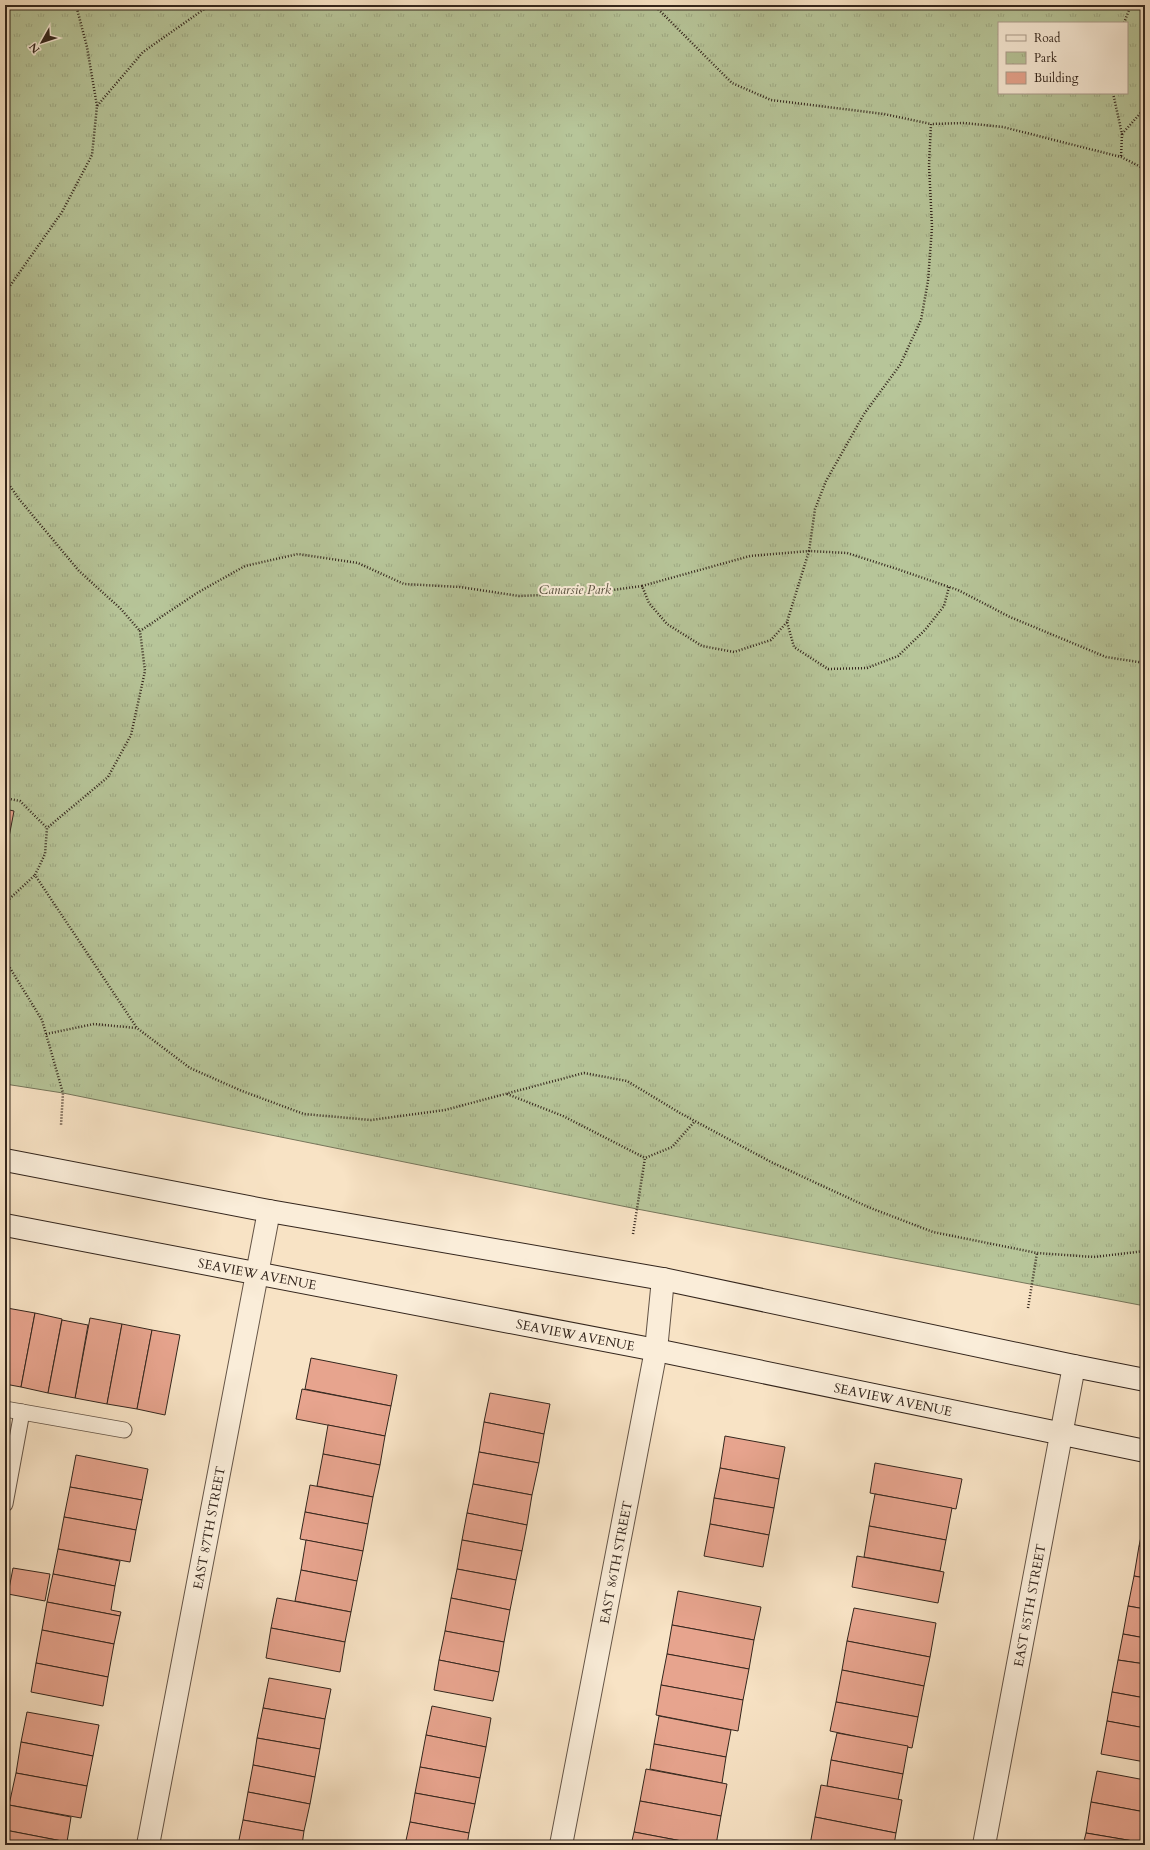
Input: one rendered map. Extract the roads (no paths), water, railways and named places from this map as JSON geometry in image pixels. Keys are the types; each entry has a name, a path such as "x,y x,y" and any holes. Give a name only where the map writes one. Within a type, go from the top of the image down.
{"street":[{"path":"5,1160 269,1211 663,1279 1145,1380"},
{"name":"EAST 87TH STREET","path":"148,1845 269,1211"},
{"name":"SEAVIEW AVENUE","path":"5,1225 656,1350 1145,1451"},
{"name":"EAST 86TH STREET","path":"561,1845 656,1350 663,1279"},
{"name":"EAST 85TH STREET","path":"984,1845 1074,1366"}],"lane":[{"path":"5,1409 124,1430"},
{"path":"5,1504 22,1412"}],"park label":[{"name":"Canarsie Park","path":"575,589"}]}
